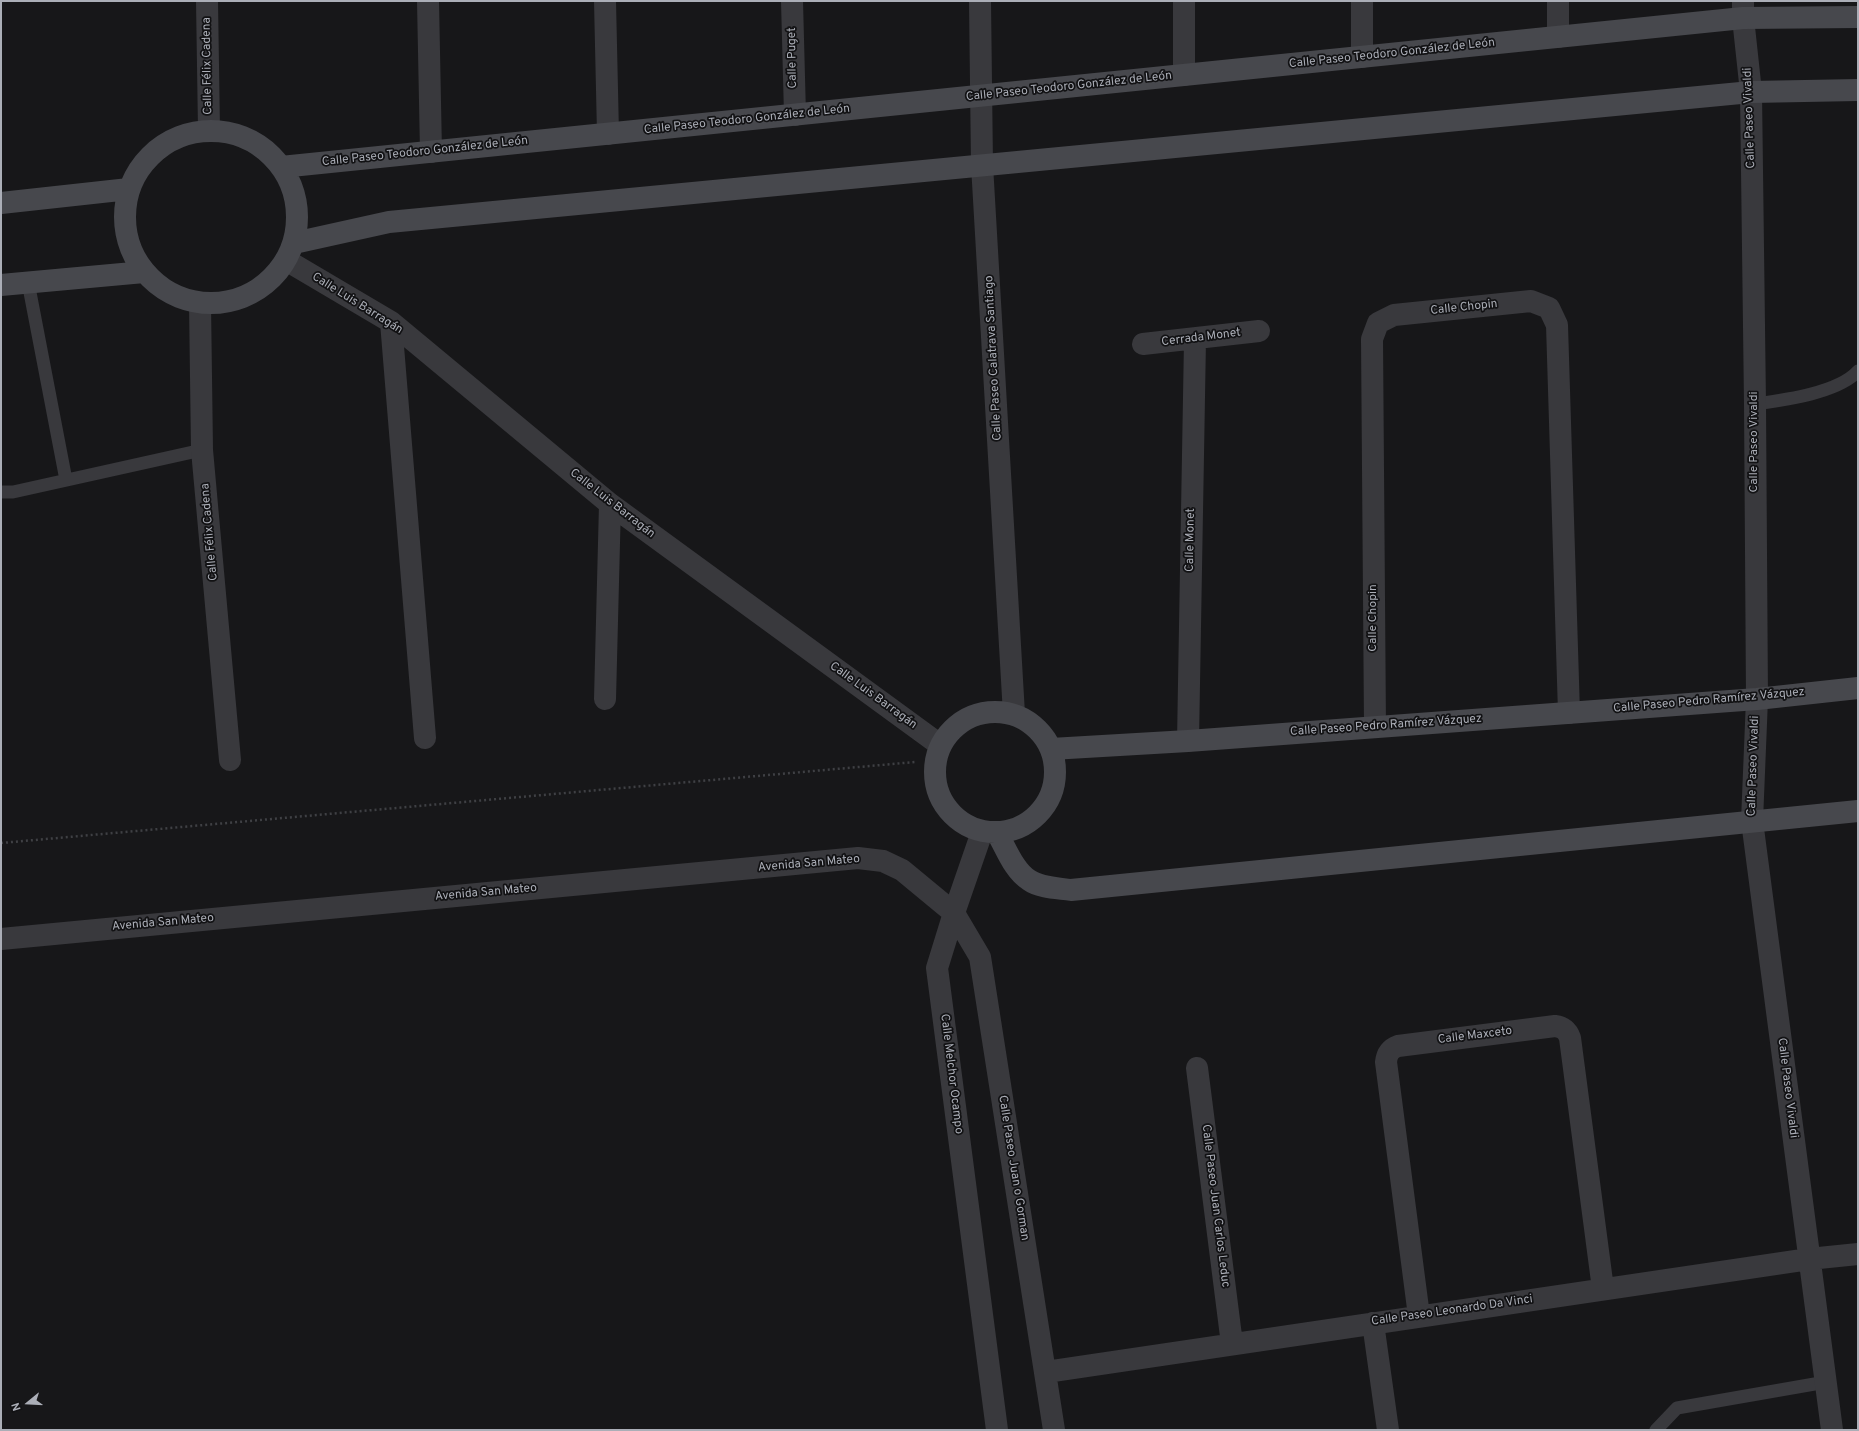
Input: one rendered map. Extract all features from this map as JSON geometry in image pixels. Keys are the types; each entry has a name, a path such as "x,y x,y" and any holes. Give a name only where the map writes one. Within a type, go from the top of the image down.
{"main road":[{"name":"Calle Paseo Teodoro González de León","path":"282,167 1558,37 1743,10 1858,17"},
{"path":"290,251 389,222 1751,92 1858,90"},
{"path":"209,130 230,132 250,140 267,152 282,167 292,186 296,204 297,224 290,251 274,276 260,288 243,298 222,303 200,303 179,297 160,287 144,272 133,253 126,232 125,210 129,189 138,170 158,149 169,141 188,133 209,130"},
{"path":"1,203 129,189"},
{"path":"1,285 144,272"},
{"name":"Calle Paseo Pedro Ramírez Vázquez","path":"1051,749 1188,741 1757,699 1858,688"},
{"path":"990,833 1025,825 1046,806 1056,778 1051,749 1036,728 1014,714 986,712 959,723 938,753 938,792 954,818 990,833 1018,869 1029,880 1045,886 1071,890 1858,811"}],"street":[{"name":"Calle Félix Cadena","path":"207,1 209,130"},
{"path":"428,1 431,152"},
{"path":"605,1 608,134"},
{"name":"Calle Puget","path":"792,1 794,115"},
{"name":"Calle Paseo Calatrava Santiago","path":"980,1 982,165 1014,714"},
{"path":"1184,1 1184,75"},
{"path":"1362,1 1362,57"},
{"path":"1558,1 1558,37"},
{"name":"Calle Paseo Vivaldi","path":"1743,10 1751,92 1755,404 1757,699 1752,821 1832,1430"},
{"name":"Calle Luis Barragán","path":"290,251 391,322 610,504 938,753"},
{"name":"Calle Chopin","path":"1375,727 1372,339 1376,328 1378,323 1394,315 1531,301 1549,308 1556,325 1569,713"},
{"name":"Calle Félix Cadena","path":"200,303 202,450 230,760"},
{"path":"391,322 425,738"},
{"name":"Cerrada Monet","path":"1143,344 1195,340 1259,331"},
{"name":"Calle Monet","path":"1188,741 1195,340"},
{"path":"605,699 610,504"},
{"name":"Calle Melchor Ocampo","path":"990,833 954,913 937,968 997,1430"},
{"name":"Avenida San Mateo","path":"1,939 858,858 883,861 902,870 954,913"},
{"name":"Calle Paseo Juan o Gorman","path":"954,913 980,957 1054,1430"},
{"name":"Calle Maxceto","path":"1419,1316 1386,1062 1387,1054 1392,1048 1398,1046 1555,1026 1562,1026 1568,1031 1603,1289"},
{"name":"Calle Paseo Juan Carlos Leduc","path":"1197,1068 1232,1344"},
{"name":"Calle Paseo Leonardo Da Vinci","path":"1046,1372 1809,1259 1858,1254"},
{"path":"1373,1323 1388,1430"}],"lane":[{"path":"28,282 66,480"},
{"path":"1755,404 1792,399 1824,389 1852,378 1858,371"},
{"path":"1,492 13,492 202,450"},
{"path":"1656,1430 1677,1408 1826,1382"}],"path":[{"path":"1,843 938,753"}]}
